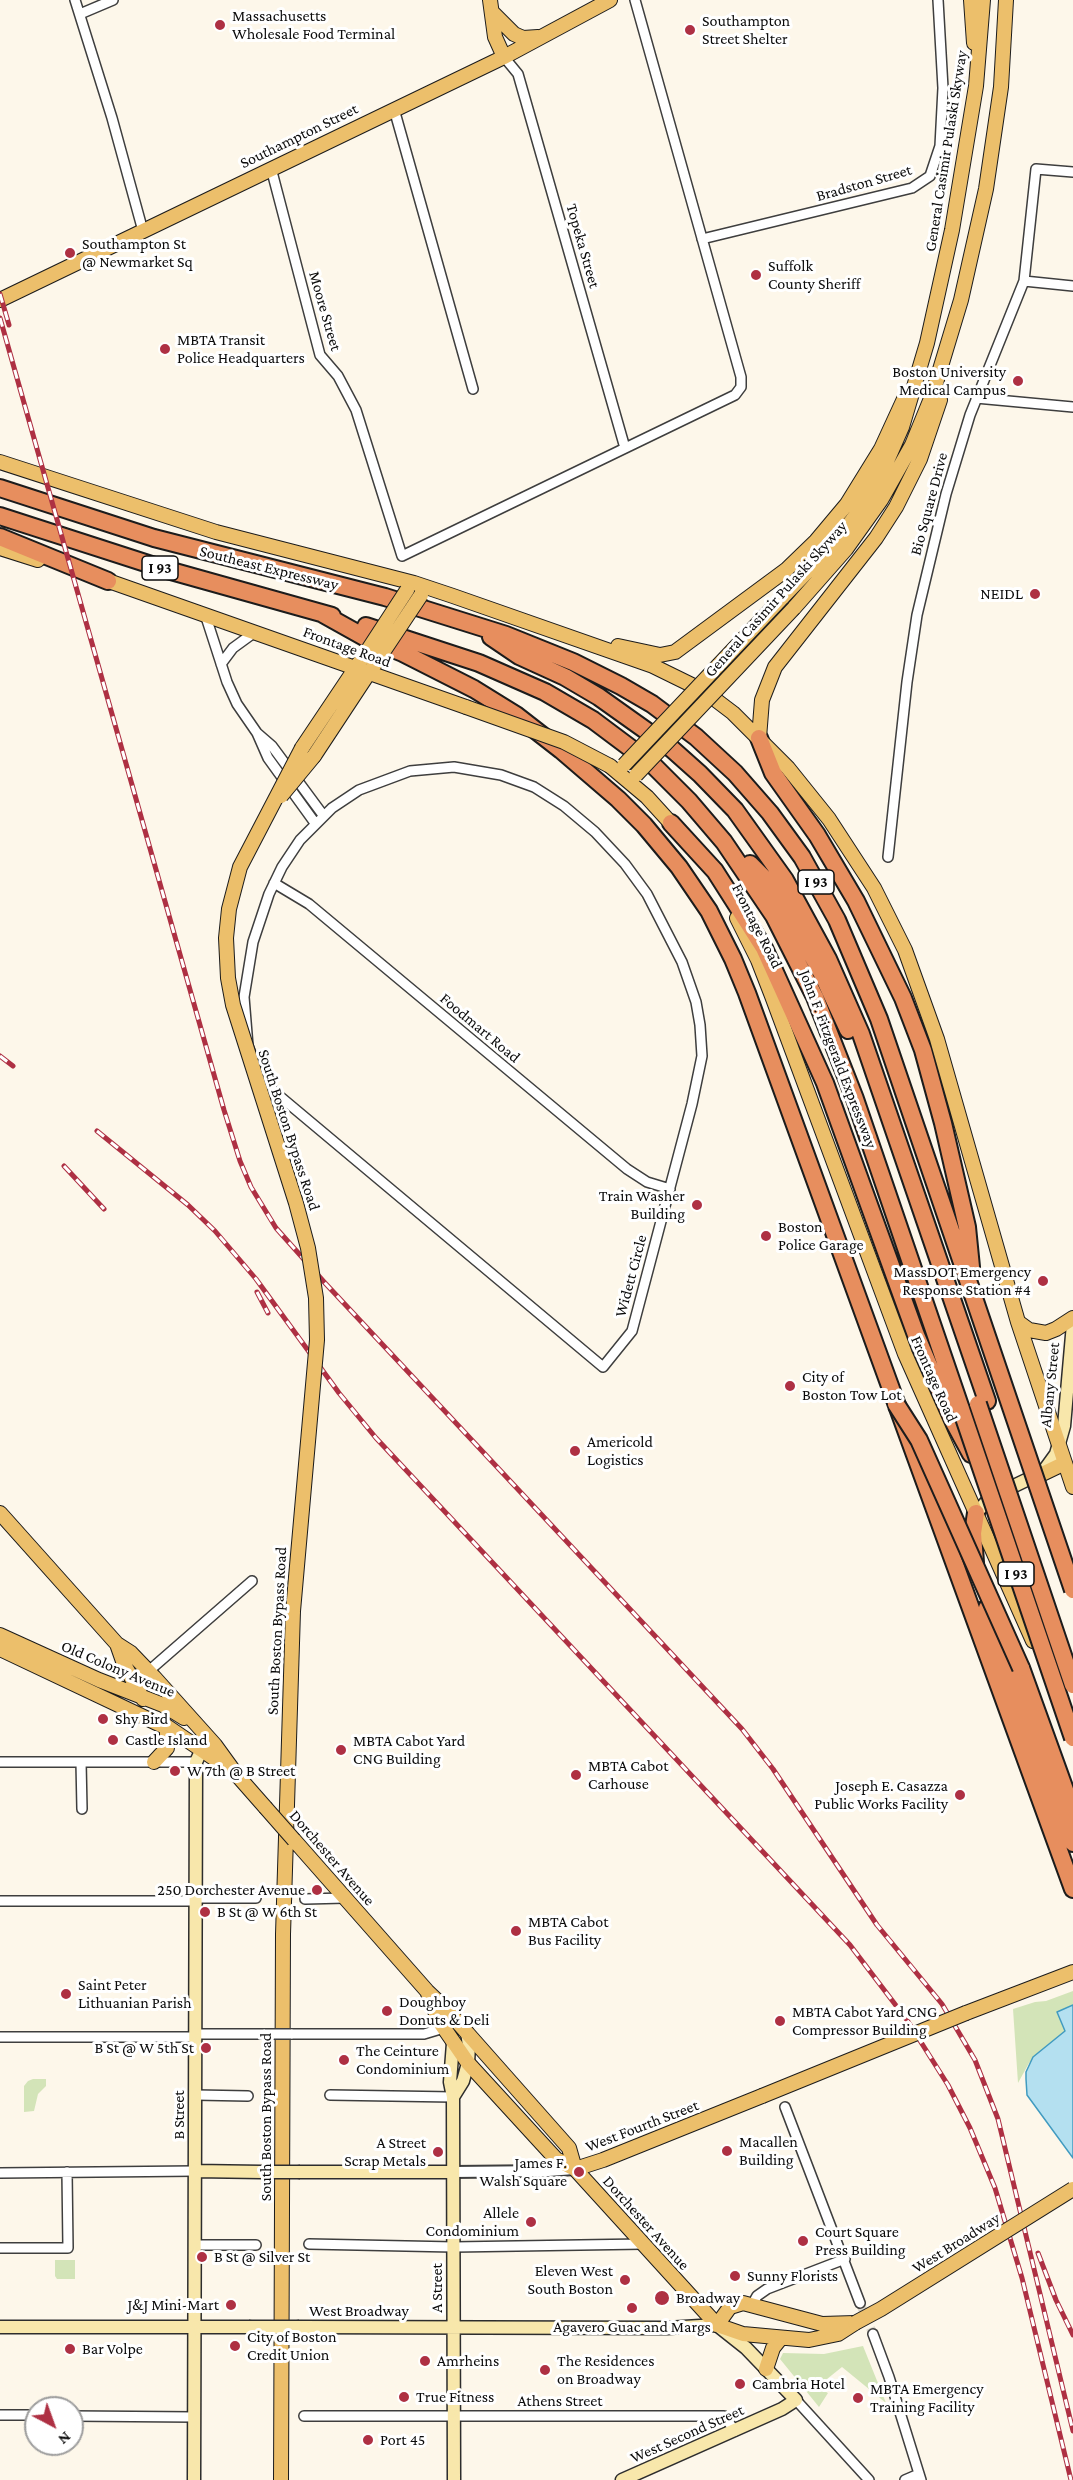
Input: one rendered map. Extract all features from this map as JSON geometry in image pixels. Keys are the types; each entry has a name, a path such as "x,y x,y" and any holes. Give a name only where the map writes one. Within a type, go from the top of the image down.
{"highway":[{"name":"Southeast Expressway","path":"0,488 163,540 385,597 471,623"},
{"name":"Southeast Expressway","path":"0,516 164,569 323,614"},
{"path":"0,537 108,580"},
{"path":"323,614 366,638 452,677 497,703 561,750 625,805 674,860 709,911 737,967 1073,1888"},
{"name":"John F. Fitzgerald Expressway","path":"323,614 462,656 553,697 593,720 640,754 677,788 713,828 746,871 774,916 815,997 862,1116 956,1413 985,1479 1073,1738"},
{"path":"471,623 519,656 565,677 599,697 672,749 700,774 735,810 780,872 819,939 861,1034 1073,1685"},
{"name":"I 93","path":"471,623 564,658 652,705 723,760 781,827 828,904 866,985 1073,1590"},
{"path":"759,738 773,773 824,846 865,916 910,1015 934,1089 956,1173 968,1227 973,1295"},
{"path":"671,823 714,871 738,905 769,958 825,1083 912,1323 956,1413"},
{"path":"713,828 774,890 806,944 835,1001 868,1083 1073,1651"},
{"path":"896,1404 919,1440 1021,1668 1073,1812"},
{"path":"976,1513 974,1552 982,1595 1073,1843"}],"main road":[{"name":"Southampton Street","path":"0,300 504,57 610,0"},
{"path":"971,0 977,75"},
{"name":"General Casimir Pulaski Skyway","path":"623,772 834,544 867,499 895,446 918,377 952,230 977,75 983,0"},
{"name":"General Casimir Pulaski Skyway","path":"623,772 794,608 859,534 892,483 923,421 971,263 986,189 1001,87 1006,0"},
{"path":"491,7 507,29 523,38 546,35"},
{"path":"491,7 495,37 504,57"},
{"path":"759,738 762,700 775,667 876,538 896,507 916,467 942,393 952,331"},
{"path":"559,635 595,640 660,655 683,648 776,579 828,528 847,504 874,461 899,407 918,377"},
{"path":"0,462 197,527 417,589 647,664 684,680 720,703 759,738 796,777 842,838 882,903 918,981 1018,1322 1073,1488"},
{"name":"Frontage Road","path":"0,548 108,580 255,632 372,668 466,707 564,742 623,772 671,823 723,894 758,960 892,1323 1073,1730"},
{"name":"South Boston Bypass Road","path":"308,752 359,664 417,589"},
{"name":"South Boston Bypass Road","path":"281,2480 284,1934 293,1611 317,1340 315,1290 308,1248 296,1203 236,1018 230,992 226,952 229,909 236,880 250,844 271,806 308,752 372,668 417,589"},
{"path":"1018,1322 1029,1330 1046,1333 1073,1318"},
{"name":"Albany Street","path":"976,1513 991,1497 1038,1476 1048,1467 1059,1448 1064,1426 1073,1324"},
{"path":"1038,1476 1065,1463"},
{"name":"Dorchester Avenue","path":"0,1513 117,1644 131,1653 215,1745 236,1774 569,2148 575,2169"},
{"name":"Old Colony Avenue","path":"0,1635 174,1711 215,1745"},
{"name":"Dorchester Avenue","path":"117,1644 142,1698 167,1728 199,1756 236,1774"},
{"name":"Old Colony Avenue","path":"0,1649 167,1728"},
{"path":"154,1762 167,1748 167,1728"},
{"name":"B Street","path":"194,2480 199,1756"},
{"name":"West Fourth Street","path":"575,2169 603,2160 1073,1972"},
{"name":"Dorchester Avenue","path":"427,1991 444,2028 468,2063 556,2159 575,2169 717,2325 743,2345 796,2400"},
{"name":"A Street","path":"453,2097 463,2081 468,2063 467,2032"},
{"name":"A Street","path":"453,2043 450,2067 453,2097 453,2480"},
{"name":"West Fourth Street","path":"195,2171 453,2172"},
{"name":"West Broadway","path":"0,2327 694,2328 717,2325 743,2334 820,2339 838,2334 881,2309 1073,2189"},
{"path":"717,2325 730,2307 743,2303 752,2305"},
{"name":"West Broadway","path":"752,2305 822,2324 855,2323"},
{"path":"766,2369 773,2348 781,2338"},
{"name":"West Second Street","path":"622,2480 788,2407 796,2400"}],"street":[{"path":"75,0 112,118 142,231"},
{"path":"80,14 113,0"},
{"path":"625,448 735,395 741,387 741,377 635,0"},
{"name":"Bradston Street","path":"702,239 912,188 930,176 940,146 943,88 938,0"},
{"name":"Topeka Street","path":"504,57 518,74 625,448"},
{"path":"394,109 473,389"},
{"name":"Moore Street","path":"271,168 320,355 338,376 356,410 402,556 625,448"},
{"name":"Bio Square Drive","path":"888,857 907,681 917,615 946,494 976,398 1024,281 1036,169 1073,172"},
{"path":"1024,281 1073,286"},
{"path":"976,398 1073,407"},
{"path":"205,614 237,704 257,733 268,758 315,823"},
{"path":"221,664 233,648 255,632"},
{"path":"257,733 272,746 323,815"},
{"name":"Widett Circle","path":"443,767 476,769 523,783 554,799 585,822 616,853 647,894 677,953 690,982 700,1024 702,1056 632,1331 603,1367 277,1094 260,1077 250,1056 246,1035 245,986 256,930 274,884 293,849 323,815 359,790 397,774 443,767"},
{"name":"Foodmart Road","path":"274,884 309,904 627,1169 647,1182 670,1189"},
{"path":"131,1678 148,1671 252,1581"},
{"path":"0,1762 154,1762 199,1756"},
{"path":"81,1762 82,1809"},
{"path":"0,1901 256,1898"},
{"path":"305,1899 345,1898"},
{"path":"0,2037 424,2034 444,2028"},
{"path":"196,2095 248,2096"},
{"path":"330,2095 453,2097"},
{"path":"785,2107 861,2303"},
{"name":"West Fourth Street","path":"453,2172 575,2169"},
{"path":"0,2173 195,2171"},
{"path":"0,2248 68,2248 67,2172"},
{"path":"309,2244 454,2247 643,2244"},
{"path":"195,2245 256,2245"},
{"path":"752,2305 757,2296 767,2289 845,2259"},
{"path":"873,2334 920,2477 906,2480"},
{"name":"Dorchester Avenue","path":"796,2400 869,2480"},
{"path":"0,2415 24,2415"},
{"path":"84,2416 194,2417"},
{"name":"Athens Street","path":"304,2416 724,2416 735,2431"}],"green space":[{"path":"1073,1991 1073,2005 1057,2012 1065,2031 1029,2063 1018,2083 1013,2009 1046,2001"},
{"path":"33,2079 46,2079 46,2086 38,2094 34,2111 24,2112 24,2086"},
{"path":"55,2260 75,2260 75,2279 57,2279"},
{"path":"863,2346 886,2403 842,2367 817,2387 828,2393 819,2407 780,2359 783,2353 824,2354"}],"water":[{"path":"1073,2005 1073,2158 1027,2095 1026,2072 1033,2057 1065,2031 1057,2012"}],"tunnel":[{"path":"860,2303 873,2334"}],"railway":[{"path":"0,294 9,325"},
{"path":"0,318 224,1110 251,1187 276,1228 325,1283 742,1729 773,1769 877,1925 942,2004 975,2060 998,2119 1073,2431"},
{"path":"0,1056 13,1066"},
{"path":"97,1131 188,1205 215,1231 256,1279 339,1393 376,1438 850,1945 907,2020 948,2085 970,2128 995,2188 1022,2278 1071,2480"},
{"path":"64,1166 104,1209"},
{"path":"257,1292 268,1313"},
{"path":"1038,2253 1056,2300 1073,2335"}],"place":[{"name":"Massachusetts Wholesale Food Terminal","path":"220,25"},
{"name":"Southampton Street Shelter","path":"690,30"},
{"name":"Southampton St @ Newmarket Sq","path":"70,253"},
{"name":"Suffolk County Sheriff","path":"756,275"},
{"name":"MBTA Transit Police Headquarters","path":"165,349"},
{"name":"Boston University Medical Campus","path":"1018,381"},
{"name":"NEIDL","path":"1035,594"},
{"name":"Train Washer Building","path":"697,1205"},
{"name":"Boston Police Garage","path":"766,1236"},
{"name":"MassDOT Emergency Response Station #4","path":"1043,1281"},
{"name":"City of Boston Tow Lot","path":"790,1386"},
{"name":"Americold Logistics","path":"575,1451"},
{"name":"Shy Bird","path":"103,1719"},
{"name":"Castle Island","path":"113,1740"},
{"name":"MBTA Cabot Yard CNG Building","path":"341,1750"},
{"name":"W 7th @ B Street","path":"175,1771"},
{"name":"MBTA Cabot Carhouse","path":"576,1775"},
{"name":"Joseph E. Casazza Public Works Facility","path":"960,1795"},
{"name":"250 Dorchester Avenue","path":"317,1890"},
{"name":"B St @ W 6th St","path":"205,1912"},
{"name":"MBTA Cabot Bus Facility","path":"516,1931"},
{"name":"Saint Peter Lithuanian Parish","path":"66,1994"},
{"name":"Doughboy Donuts & Deli","path":"387,2011"},
{"name":"MBTA Cabot Yard CNG Compressor Building","path":"780,2021"},
{"name":"B St @ W 5th St","path":"206,2048"},
{"name":"The Ceinture Condominium","path":"344,2060"},
{"name":"Macallen Building","path":"727,2151"},
{"name":"A Street Scrap Metals","path":"438,2152"},
{"name":"James F. Walsh Square","path":"579,2172"},
{"name":"Allele Condominium","path":"531,2222"},
{"name":"Court Square Press Building","path":"803,2241"},
{"name":"B St @ Silver St","path":"202,2257"},
{"name":"Sunny Florists","path":"735,2276"},
{"name":"Eleven West South Boston","path":"625,2280"},
{"name":"Broadway","path":"662,2298"},
{"name":"J&J Mini-Mart","path":"231,2305"},
{"name":"Agavero Guac and Margs","path":"632,2308"},
{"name":"City of Boston Credit Union","path":"235,2346"},
{"name":"Bar Volpe","path":"70,2349"},
{"name":"Amrheins","path":"425,2361"},
{"name":"The Residences on Broadway","path":"545,2370"},
{"name":"Cambria Hotel","path":"740,2384"},
{"name":"True Fitness","path":"404,2397"},
{"name":"MBTA Emergency Training Facility","path":"858,2398"},
{"name":"Port 45","path":"368,2440"}]}
